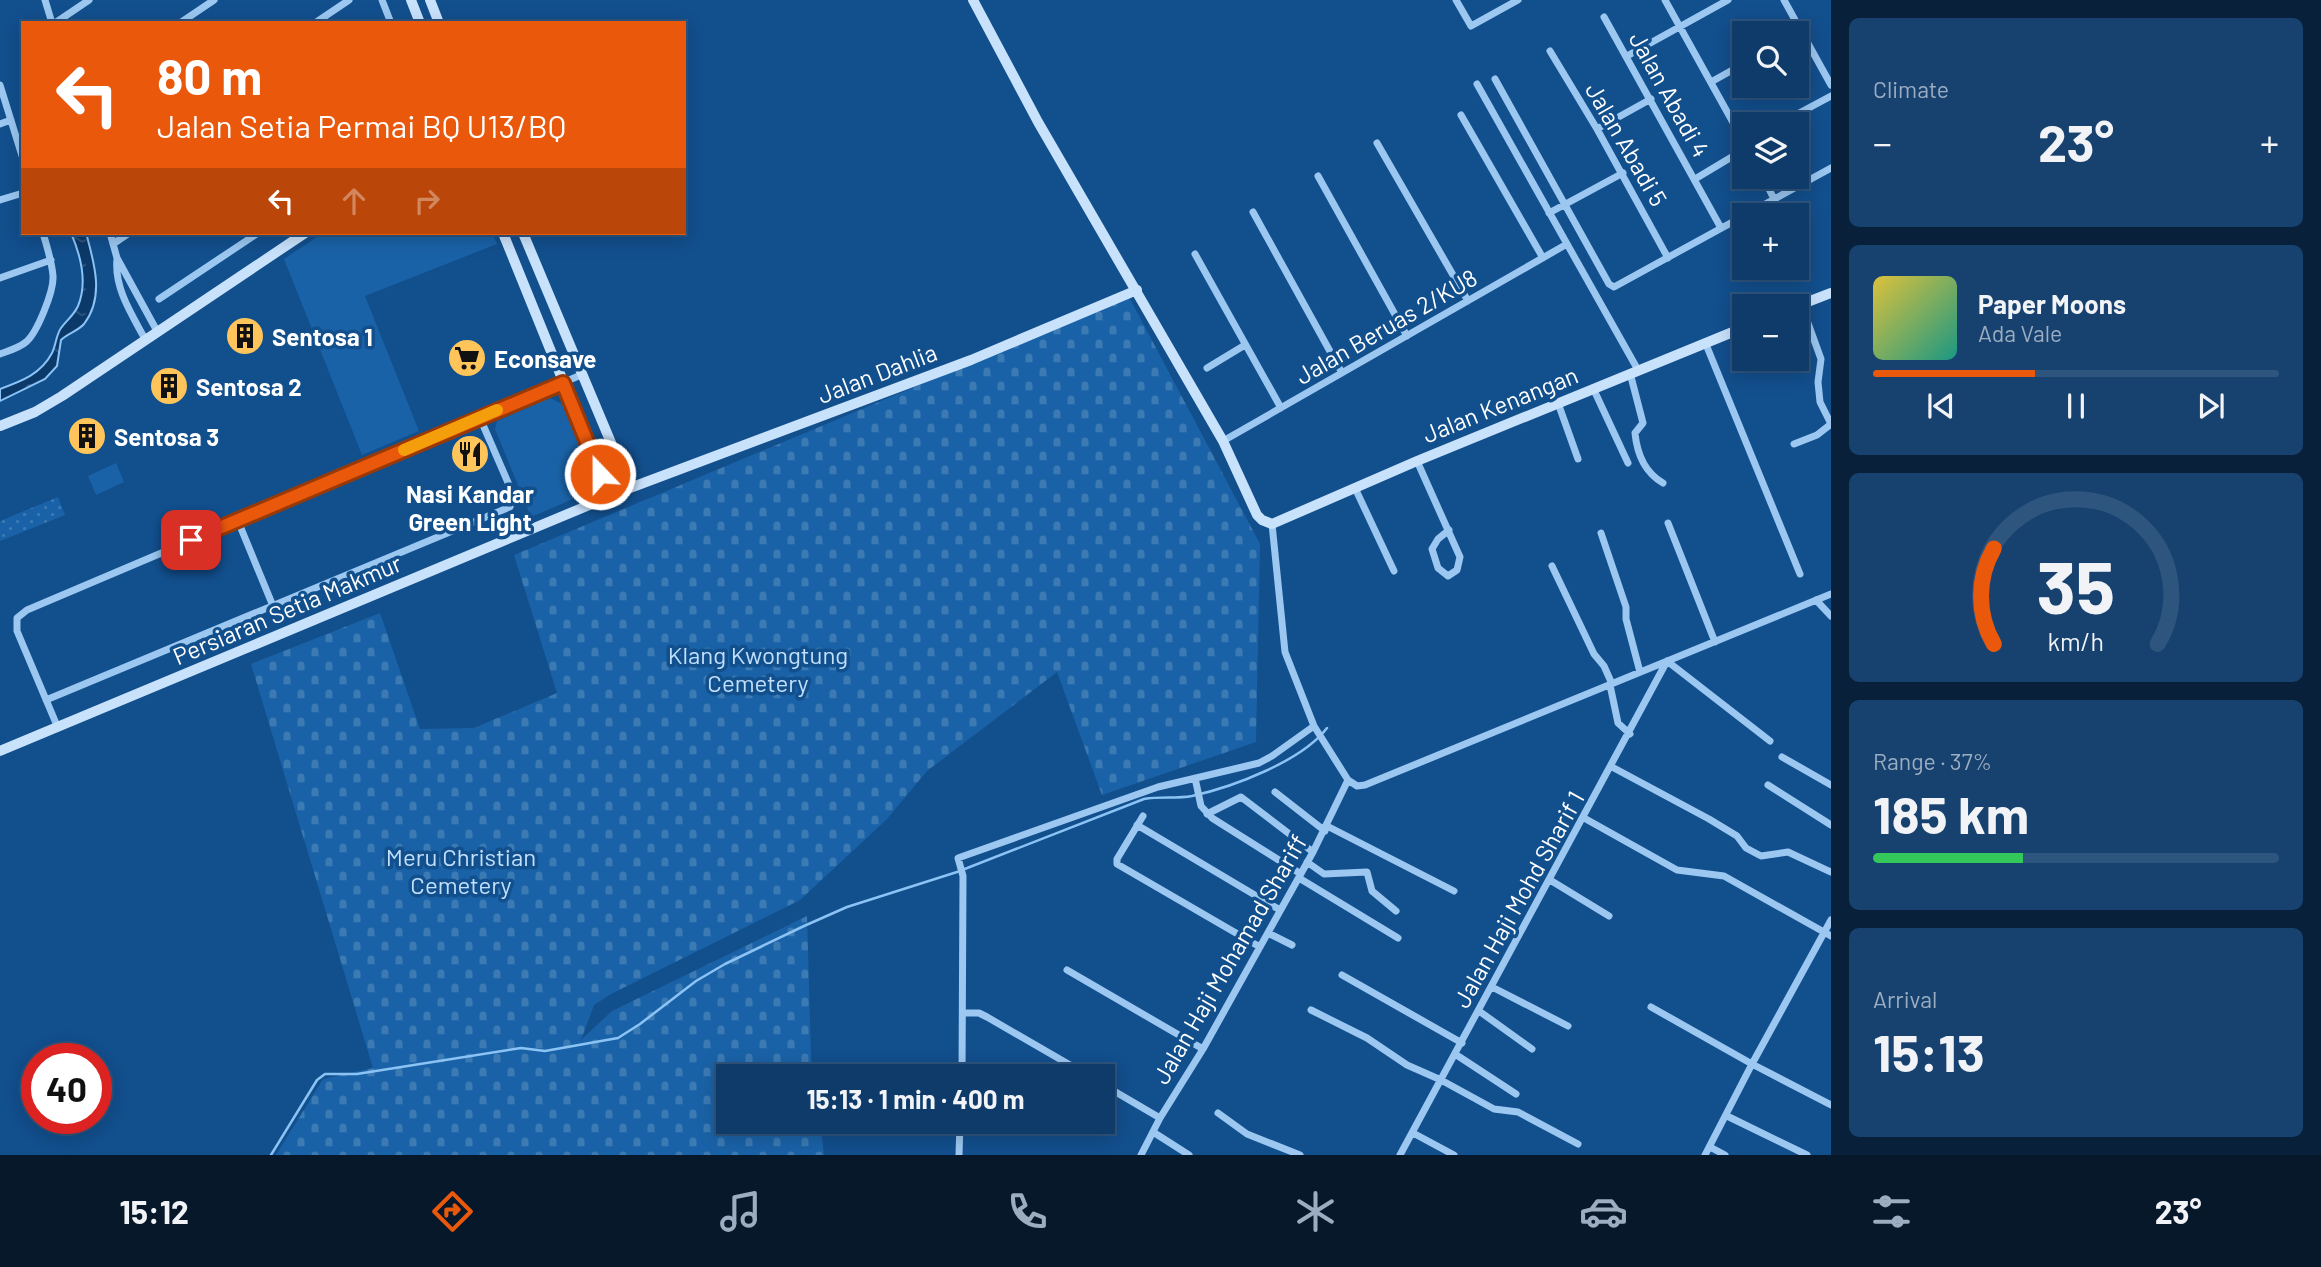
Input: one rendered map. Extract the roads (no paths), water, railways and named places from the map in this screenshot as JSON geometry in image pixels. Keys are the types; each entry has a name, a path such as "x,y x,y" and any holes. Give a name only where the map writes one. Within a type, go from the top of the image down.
{"street":[{"path":"45,0 53,21"},
{"path":"57,21 89,0"},
{"path":"183,21 214,0"},
{"path":"318,21 349,0"},
{"path":"382,0 390,21"},
{"path":"411,0 419,21"},
{"path":"430,0 438,21"},
{"path":"972,0 1038,122 1223,441 1257,514 1262,520 1272,524 1285,652 1318,732 1348,780 1357,786 1365,785 1831,594"},
{"path":"1456,0 1471,26 1518,0"},
{"path":"1665,0 1732,121"},
{"path":"1627,56 1727,0"},
{"path":"1784,0 1793,21"},
{"name":"Jalan Abadi 4","path":"1604,17 1721,228"},
{"path":"1809,50 1831,85"},
{"name":"Jalan Abadi 5","path":"1550,51 1623,173 1668,258"},
{"path":"1711,82 1732,70"},
{"path":"1495,79 1609,284 1614,286 1831,168"},
{"path":"1477,83 1567,244 1634,372 1643,423 1635,433 1637,447 1650,475 1663,482"},
{"path":"0,85 21,152"},
{"path":"1801,112 1831,96"},
{"path":"1597,129 1651,99"},
{"path":"1461,115 1543,258"},
{"path":"0,124 11,120"},
{"path":"1377,143 1468,301"},
{"path":"1695,179 1732,154"},
{"path":"1549,213 1623,173"},
{"path":"1318,176 1407,336"},
{"path":"1769,189 1774,199"},
{"path":"0,200 21,194"},
{"path":"1253,212 1342,373"},
{"path":"0,354 26,342 34,332 52,289 54,279 44,235"},
{"path":"111,235 117,258 157,331"},
{"path":"113,244 127,235"},
{"path":"159,299 255,235"},
{"path":"0,426 35,412 62,397 302,235"},
{"path":"504,235 610,497"},
{"path":"524,235 630,488"},
{"name":"Jalan Beruas 2/KU8","path":"1223,441 1567,244"},
{"path":"1195,254 1281,408"},
{"path":"117,258 116,268 125,301 145,339"},
{"path":"0,278 51,260"},
{"name":"Jalan Dahlia","path":"630,488 971,360 1137,290"},
{"path":"1809,301 1831,293"},
{"path":"1794,444 1817,435 1831,424 1820,402 1818,382 1821,359 1809,330"},
{"name":"Jalan Kenangan","path":"1272,524 1417,461 1732,332"},
{"path":"1705,342 1800,574"},
{"path":"1207,368 1245,345"},
{"path":"58,728 17,631 18,618 27,610 581,375"},
{"path":"1593,388 1628,463"},
{"path":"1558,403 1578,459"},
{"path":"46,699 510,507 513,494 480,418"},
{"path":"1417,461 1449,530 1460,557 1457,570 1448,576 1438,568 1432,549 1437,539 1449,530"},
{"name":"Persiaran Setia Makmur","path":"0,751 630,488"},
{"path":"1355,488 1394,571"},
{"path":"238,520 273,606"},
{"path":"1668,523 1715,642"},
{"path":"1601,533 1626,607 1626,619 1640,673"},
{"path":"1552,566 1594,654 1604,666 1611,684 1618,723 1630,734"},
{"path":"1816,600 1831,616"},
{"path":"1667,661 1770,741"},
{"name":"Jalan Haji Mohd Sharif 1","path":"1400,1155 1630,734 1667,661"},
{"path":"962,1064 963,876 958,859 1158,787 1259,763 1318,732"},
{"path":"1782,757 1831,785"},
{"path":"1612,766 1709,819 1737,836 1746,848 1761,856 1788,852 1831,872"},
{"path":"1195,778 1207,814 1398,938"},
{"name":"Jalan Haji Mohamad Shariff","path":"1141,1155 1326,829 1348,780"},
{"path":"1768,785 1831,825"},
{"path":"1275,792 1326,829 1454,891"},
{"path":"1207,814 1241,797 1313,852"},
{"path":"1143,816 1116,859 1117,864 1260,947"},
{"path":"1584,818 1677,870 1724,876 1828,934"},
{"path":"1137,825 1280,910"},
{"path":"1307,862 1324,874 1367,872 1372,891 1396,911"},
{"path":"1550,880 1609,916"},
{"path":"1705,1155 1752,1064 1828,934 1831,920"},
{"path":"1268,933 1292,945"},
{"path":"1066,970 1203,1049"},
{"path":"1342,975 1462,1042"},
{"path":"1492,987 1568,1026"},
{"path":"1651,1007 1831,1105"},
{"path":"1311,1010 1367,1038 1407,1065 1494,1109 1518,1112 1578,1144"},
{"path":"1479,1011 1532,1049"},
{"path":"964,1013 979,1013 1068,1064"},
{"path":"1455,1054 1516,1094"},
{"path":"1115,1092 1160,1118"},
{"path":"1218,1113 1247,1134 1300,1155"},
{"path":"1727,1116 1807,1155"},
{"path":"1153,1132 1189,1155"},
{"path":"1413,1132 1454,1155"},
{"path":"959,1155 960,1134"},
{"path":"1710,1147 1725,1155"}],"water":[{"path":"72,235 87,235 96,279 90,314 82,326 61,340 57,366 45,379 0,401 0,389 30,376 48,360 59,331 78,306 83,278"}],"waterway":[{"path":"271,1155 317,1080 325,1074 357,1074 521,1048 545,1051 618,1038 696,981 725,964 847,907 957,872 1144,799 1192,796 1246,779 1284,762 1316,740 1327,728"}],"place":[{"name":"Sentosa 1","path":"245,336"},
{"name":"Econsave","path":"467,358"},
{"name":"Sentosa 2","path":"169,386"},
{"name":"Sentosa 3","path":"87,436"},
{"name":"Nasi Kandar Green Light","path":"470,454"}],"park label":[{"name":"Klang Kwongtung Cemetery","path":"758,668"},
{"name":"Meru Christian Cemetery","path":"461,870"}]}
